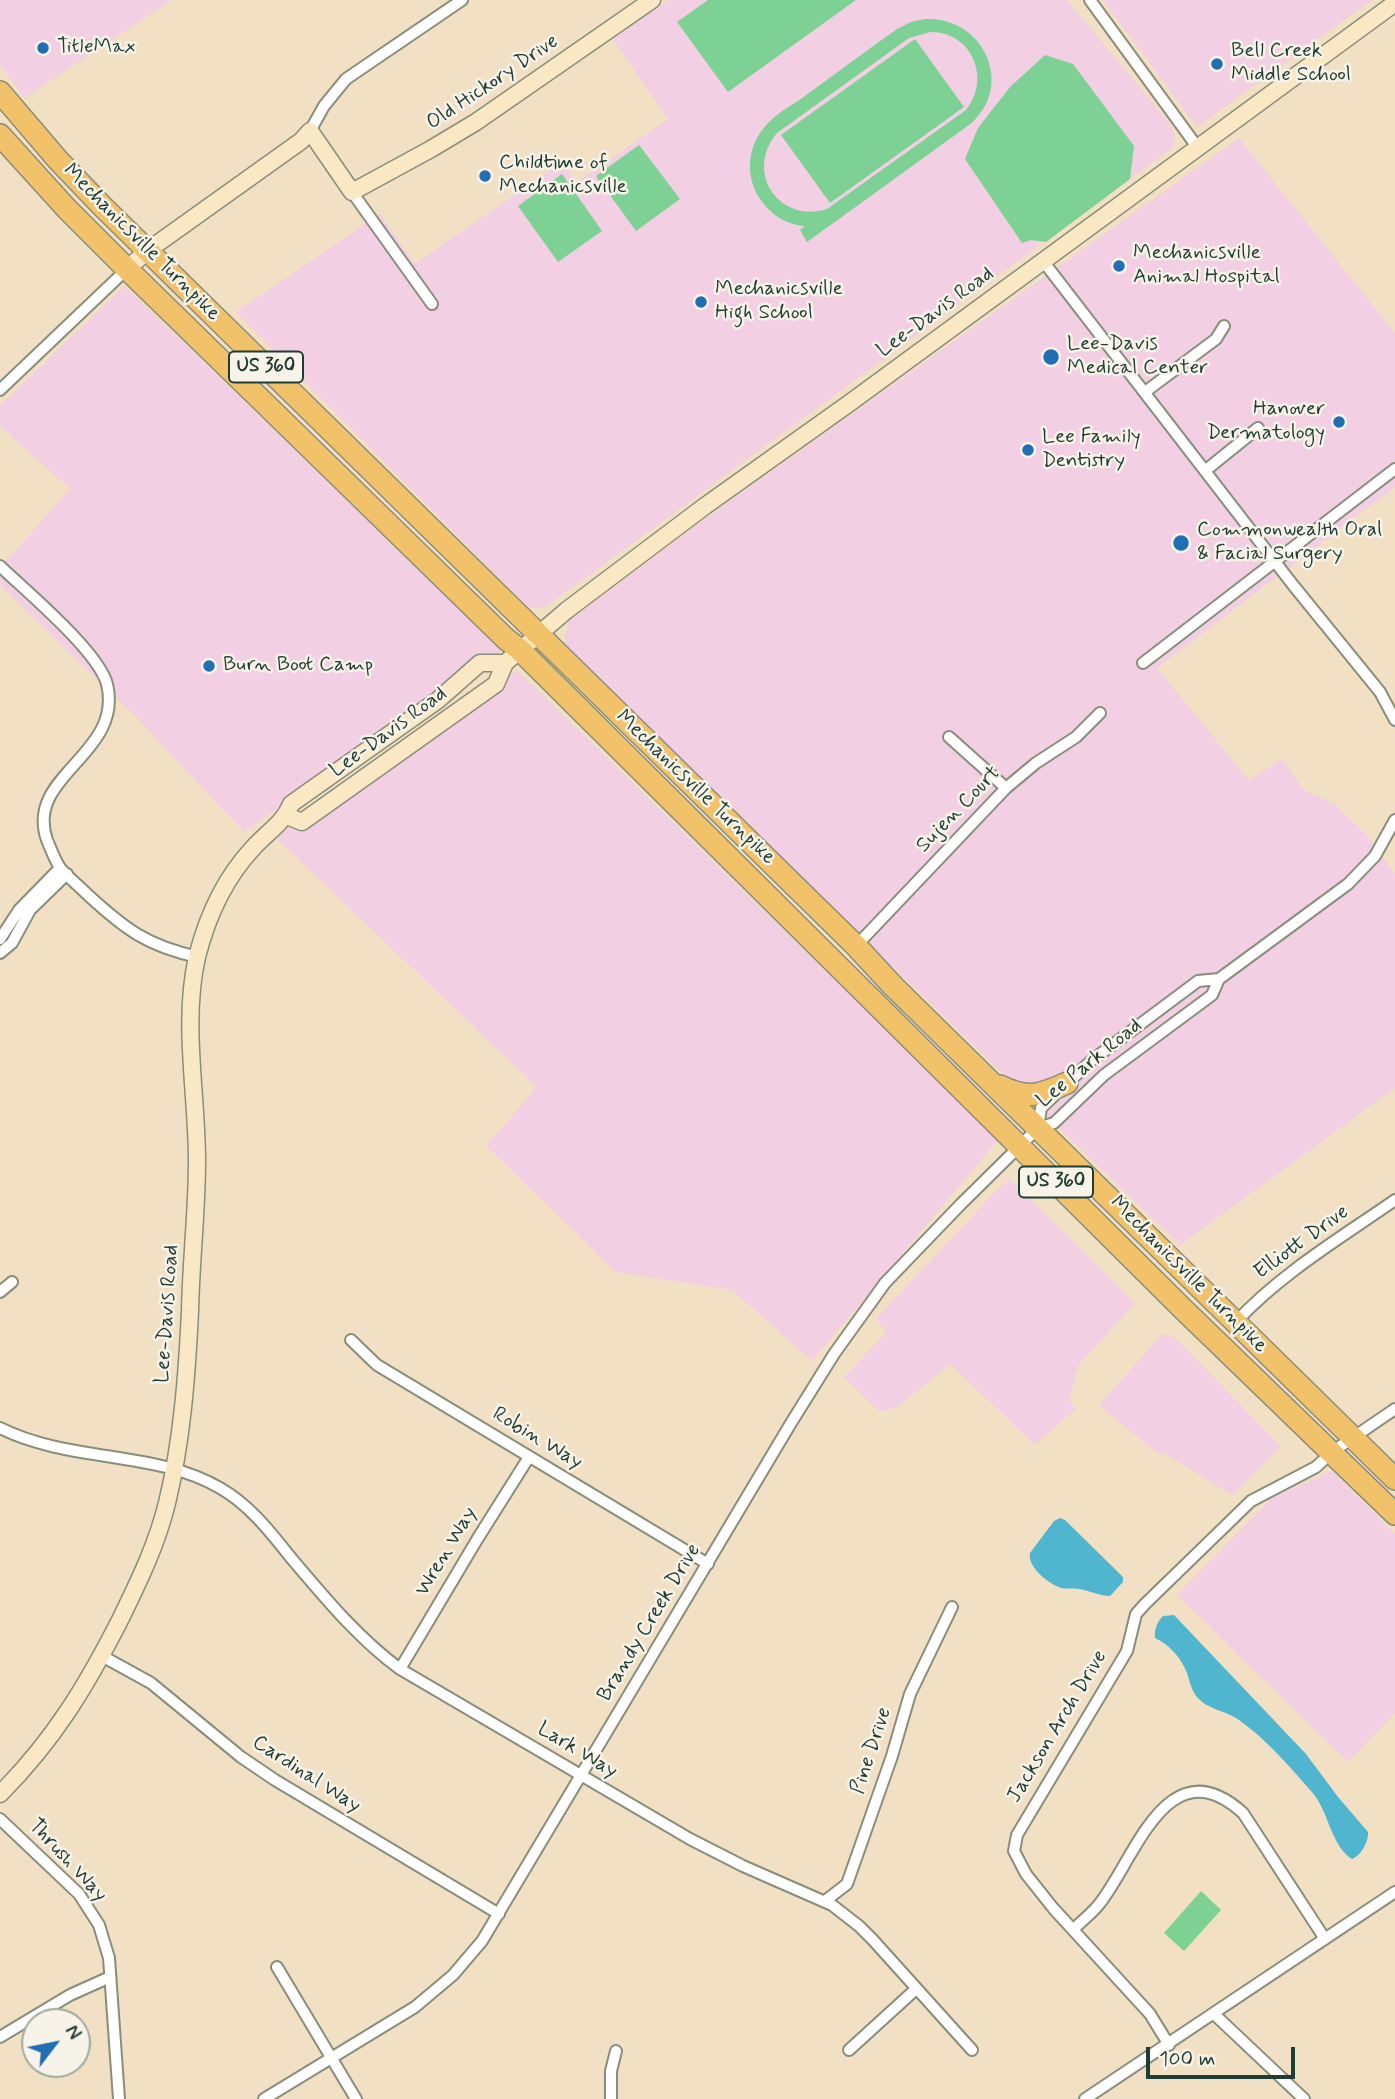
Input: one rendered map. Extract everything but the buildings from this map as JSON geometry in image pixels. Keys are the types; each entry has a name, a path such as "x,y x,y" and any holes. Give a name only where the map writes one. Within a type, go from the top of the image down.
{"highway":[{"name":"Mechanicsville Turnpike","path":"0,92 64,166 147,251 1395,1479"},
{"name":"Mechanicsville Turnpike","path":"0,135 51,192 513,657 1019,1145 1184,1310 1395,1514"},
{"path":"989,1080 1013,1092 1032,1096 1067,1083"}],"main road":[{"name":"Old Hickory Drive","path":"352,192 475,122 652,0"},
{"name":"Lee-Davis Road","path":"286,816 302,822 496,684 513,657 538,635 705,506 1395,3"},
{"path":"127,269 147,251 301,141 310,131 352,192"},
{"path":"274,160 311,152 329,159"},
{"name":"Lee-Davis Road","path":"0,1794 58,1728 102,1656 149,1558 166,1505 174,1470 184,1394 197,1193 192,1000 198,957 216,904 233,874 254,846 286,816 291,804 438,700 480,663 513,657"},
{"path":"364,778 366,764 403,724"}],"street":[{"path":"310,131 341,83 461,0"},
{"path":"1090,0 1198,148"},
{"path":"352,192 432,304"},
{"path":"1043,261 1380,692 1395,720"},
{"path":"0,390 127,269"},
{"path":"1145,392 1216,339 1224,326"},
{"path":"1206,470 1258,428"},
{"path":"1143,663 1395,469"},
{"path":"0,566 84,647 100,668 107,684 107,713 102,729 92,746 52,790 44,815 46,835 64,871 114,920 131,932 166,949 198,957"},
{"name":"Sujen Court","path":"856,946 1006,788 1036,763 1076,737 1100,713"},
{"path":"949,737 1006,788"},
{"name":"Lee Park Road","path":"1219,979 1198,981 1127,1031 1041,1108 1038,1128 1054,1122 1104,1075 1212,995 1219,979 1348,884 1375,856 1395,820"},
{"path":"0,939 19,911 64,871"},
{"path":"0,953 12,943 30,910 64,871"},
{"name":"Brandy Creek Drive","path":"264,2099 415,2007 435,1992 467,1960 499,1914 797,1413 862,1314 886,1283 1038,1128"},
{"name":"Elliott Drive","path":"1236,1322 1273,1287 1395,1200"},
{"path":"0,1292 12,1282"},
{"name":"Robin Way","path":"351,1340 377,1365 708,1564"},
{"name":"Jackson Arch Drive","path":"1169,2045 1150,2014 1026,1874 1014,1851 1017,1835 1127,1651 1136,1614 1251,1501 1316,1468 1332,1452 1395,1409"},
{"name":"Lark Way","path":"0,1429 63,1450 174,1470 220,1488 251,1511 360,1637 400,1670 690,1839 743,1866 825,1901 859,1926 972,2050"},
{"name":"Wren Way","path":"400,1670 529,1457"},
{"name":"Pine Drive","path":"825,1901 847,1884 892,1756 910,1694 952,1607"},
{"name":"Cardinal Way","path":"102,1656 151,1684 275,1780 499,1914"},
{"path":"1073,1930 1099,1905 1161,1809 1185,1794 1199,1791 1216,1794 1230,1801 1243,1814 1325,1939"},
{"name":"Thrush Way","path":"0,1819 79,1895 89,1908 105,1941 119,2099"},
{"path":"1085,2099 1395,1894"},
{"path":"277,1967 356,2099"},
{"path":"0,2037 71,1995 110,1977"},
{"path":"849,2050 916,1989"},
{"path":"1214,2014 1304,2099"},
{"path":"611,2099 611,2071 616,2051"}],"shaded area":[{"path":"0,0 172,0 24,98 0,64"},
{"name":"Mechanicsville High School","path":"669,0 1067,0 1171,125 1175,136 1172,148 544,608 529,608 236,312 380,214 415,264 562,162 577,182 668,119 613,39"},
{"name":"Bell Creek Middle School","path":"1103,0 1372,0 1197,127"},
{"path":"1239,138 1395,333 1395,487 1157,668 1249,780 1282,759 1304,790 1335,804 1366,834 1395,874 1395,1088 1180,1245 707,788 568,647 564,636 569,621 713,513"},
{"path":"125,286 501,650 244,832 135,716 0,585 0,568 70,489 0,426 0,405"},
{"path":"517,670 998,1140 812,1361 732,1290 616,1272 486,1146 537,1087 276,838 314,804 430,732"},
{"path":"1010,1179 1135,1303 1077,1367 1068,1398 1076,1409 1035,1445 950,1364 900,1405 889,1410 879,1411 844,1377 887,1332 876,1319"},
{"path":"1162,1335 1172,1335 1281,1446 1232,1495 1164,1453 1157,1453 1100,1406"},
{"path":"1332,1471 1395,1534 1395,1713 1348,1762 1177,1595 1272,1498"}],"green space":[{"path":"708,0 856,0 728,92 677,22"},
{"path":"925,19 946,21 963,29 977,41 987,57 991,74 990,92 983,109 969,125 807,242 800,230 805,226 790,223 777,216 757,194 750,169 754,144 763,129 777,115 897,29","holes":["930,32 957,39 966,48 977,71 974,97 966,110 827,209 810,212 794,209 781,202 766,178 764,163 768,148 777,133 909,38"]},
{"path":"915,39 964,107 830,203 781,135"},
{"path":"1045,55 1073,64 1134,146 1130,179 1046,242 1031,240 1022,243 965,159 978,128 1010,87"},
{"path":"639,145 680,199 636,231 596,176"},
{"path":"562,174 602,231 558,262 518,206"},
{"path":"1201,1891 1221,1910 1184,1951 1164,1933"}],"water":[{"path":"1060,1518 1123,1577 1123,1582 1110,1596 1061,1588 1045,1579 1035,1569 1030,1553 1054,1521"},
{"path":"1174,1615 1306,1754 1368,1832 1364,1848 1358,1855 1352,1859 1345,1853 1317,1799 1277,1753 1239,1720 1206,1705 1195,1694 1178,1657 1155,1638 1161,1618"}],"place":[{"name":"TitleMax","path":"43,48"},
{"name":"Bell Creek Middle School","path":"1217,64"},
{"name":"Childtime of Mechanicsville","path":"485,176"},
{"name":"Mechanicsville Animal Hospital","path":"1119,266"},
{"name":"Mechanicsville High School","path":"701,302"},
{"name":"Lee-Davis Medical Center","path":"1051,357"},
{"name":"Hanover Dermatology","path":"1339,422"},
{"name":"Lee Family Dentistry","path":"1028,450"},
{"name":"Commonwealth Oral & Facial Surgery","path":"1181,543"},
{"name":"Burn Boot Camp","path":"209,666"}]}
